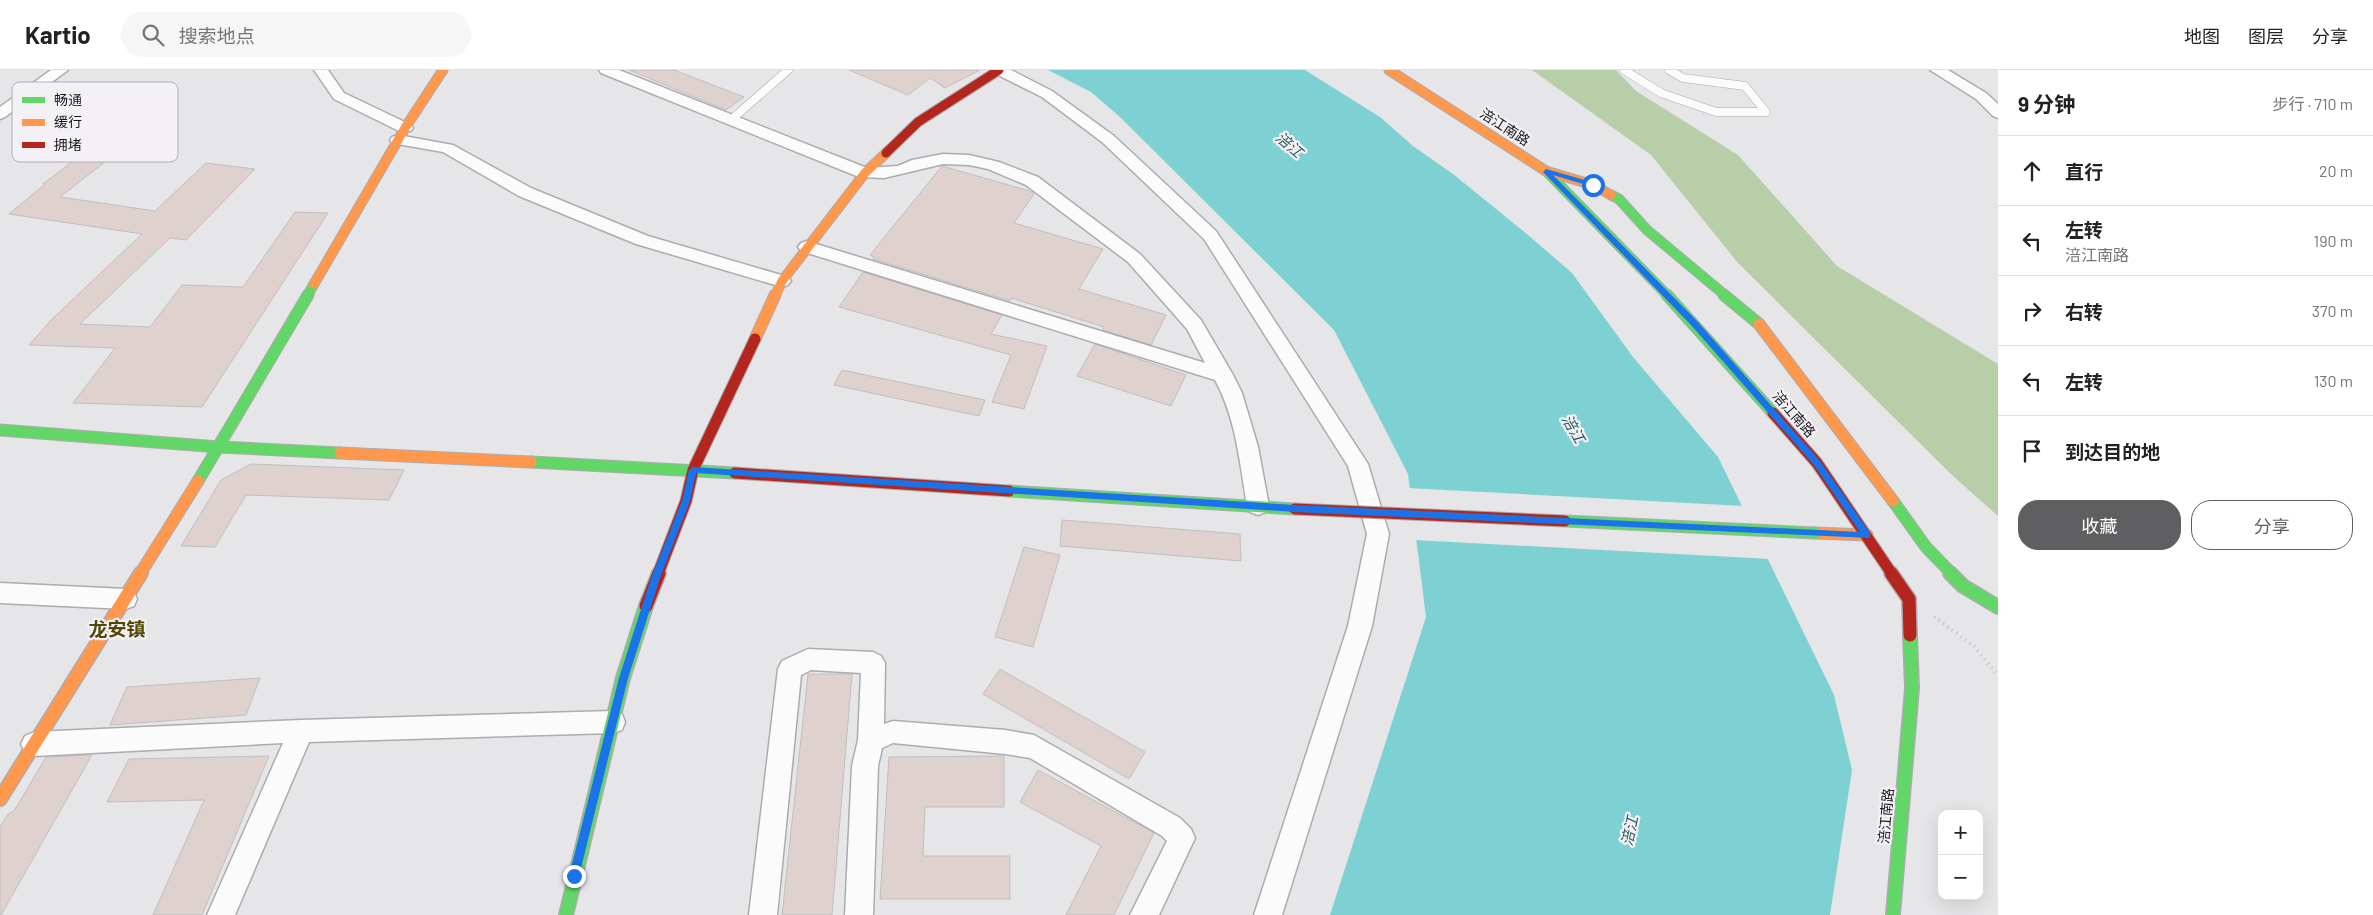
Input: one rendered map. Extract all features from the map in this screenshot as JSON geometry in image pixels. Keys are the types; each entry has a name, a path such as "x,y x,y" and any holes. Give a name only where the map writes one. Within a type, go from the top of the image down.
{"street":[{"path":"44,82 61,70"},
{"path":"321,70 339,96 401,134 447,148 525,192 642,240 782,281"},
{"path":"0,799 126,599 218,447 401,134 443,70"},
{"path":"606,70 865,173 884,173 902,170 918,163 943,159 969,160 993,165 1032,181 1134,258 1194,325 1232,393 1248,447 1258,506"},
{"path":"566,915 623,678 652,587 686,501 693,470 782,281 865,173 918,122 999,70 1047,94 1108,139 1210,235 1358,464 1378,534 1362,617 1268,915"},
{"name":"涪江南路","path":"1389,70 1546,171 1694,323 1817,463 1909,599 1912,688 1893,915"},
{"path":"1937,70 1981,96 1998,113"},
{"path":"0,114 12,105"},
{"path":"1546,171 1593,185 1619,199 1647,230 1760,325 1861,457 1926,547 1963,586 1998,607"},
{"path":"807,247 1223,375"},
{"path":"0,430 218,447 693,470 1295,509 1867,535"},
{"path":"0,593 126,599"},
{"path":"763,915 790,668 808,659 873,663 871,740 865,766 859,915"},
{"path":"34,744 301,731 613,722"},
{"path":"222,915 301,731"},
{"path":"871,740 893,732 1034,747 1171,827 1182,838 1144,915"}],"lane":[{"path":"731,120 788,70"},
{"path":"1624,70 1661,93 1716,112 1766,112 1745,86 1683,78 1669,70"}],"path":[{"path":"1909,599 1974,646 1998,676"}],"green space":[{"path":"1532,70 1616,70 1636,91 1738,155 1837,266 1998,364 1998,516 1953,476 1738,263 1651,155"}],"water":[{"name":"涪江","path":"1048,70 1305,70 1380,117 1413,146 1453,174 1572,273 1633,357 1718,457 1834,695 1852,770 1830,915 1330,915 1426,617 1408,474 1334,330 1120,117 1091,92"}],"pier":[{"path":"1407,488 1744,506 1770,559 1414,540"}],"building":[{"path":"629,70 674,70 744,97 726,110"},
{"path":"849,70 980,70 945,88 930,78 908,95"},
{"path":"72,162 105,162 60,197 155,211 206,163 255,169 186,240 170,238 80,324 150,327 182,285 243,287 295,212 328,213 202,407 73,403 115,348 29,345 51,320 142,234 9,214 45,184 43,184"},
{"path":"942,166 1030,191 1034,194 1014,223 1103,249 1079,289 1166,315 1151,345 1103,330 1104,327 1011,298 1010,301 873,259 874,257 870,255"},
{"path":"863,272 1002,315 991,334 1047,346 1024,409 992,402 1011,355 839,307"},
{"path":"1095,344 1186,375 1171,406 1077,376"},
{"path":"842,370 985,400 979,416 834,385"},
{"path":"251,464 404,470 389,500 246,495 215,547 181,546 221,480"},
{"path":"1062,520 1240,534 1241,561 1060,546"},
{"path":"1024,547 1060,555 1033,647 995,637"},
{"path":"1000,669 1145,752 1129,779 983,694"},
{"path":"808,674 852,674 832,915 782,915"},
{"path":"260,678 246,715 110,725 127,687"},
{"path":"92,755 0,915 0,827 8,814 14,811 46,757"},
{"path":"269,756 202,915 153,915 204,800 107,802 129,759"},
{"path":"1004,756 1004,807 925,807 923,856 1010,856 1010,899 880,899 889,757"},
{"path":"1038,770 1154,833 1114,915 1066,915 1101,846 1020,802"}],"traffic: fast":[{"path":"1546,171 1694,323 1773,413"},
{"path":"1611,195 1619,199 1647,230 1759,324"},
{"path":"198,481 314,284"},
{"path":"0,430 219,447 340,453"},
{"path":"531,462 735,473"},
{"path":"1009,491 1295,509"},
{"path":"1893,501 1926,547 1963,586 1998,607"},
{"path":"1565,521 1815,533"},
{"path":"566,915 623,678 646,606"},
{"path":"1893,915 1912,688 1910,635"}],"traffic: slow":[{"path":"314,284 405,128 443,70"},
{"path":"1389,70 1546,171 1593,185 1611,195"},
{"path":"755,339 782,281 865,173 886,153"},
{"path":"1759,324 1893,501"},
{"path":"340,453 531,462"},
{"path":"0,799 198,481"},
{"path":"1815,533 1867,535"}],"traffic: jam":[{"path":"886,153 918,122 999,70"},
{"path":"646,606 686,501 693,470 755,339"},
{"path":"1773,413 1817,463 1909,599 1910,635"},
{"path":"735,473 1009,491"},
{"path":"1295,509 1565,521"}],"district":[{"name":"龙安镇","path":"117,629"}],"route":[{"path":"574,876 623,678 655,578 686,501 693,470 1295,509 1867,535 1817,463 1694,323 1546,171 1593,185"}]}
